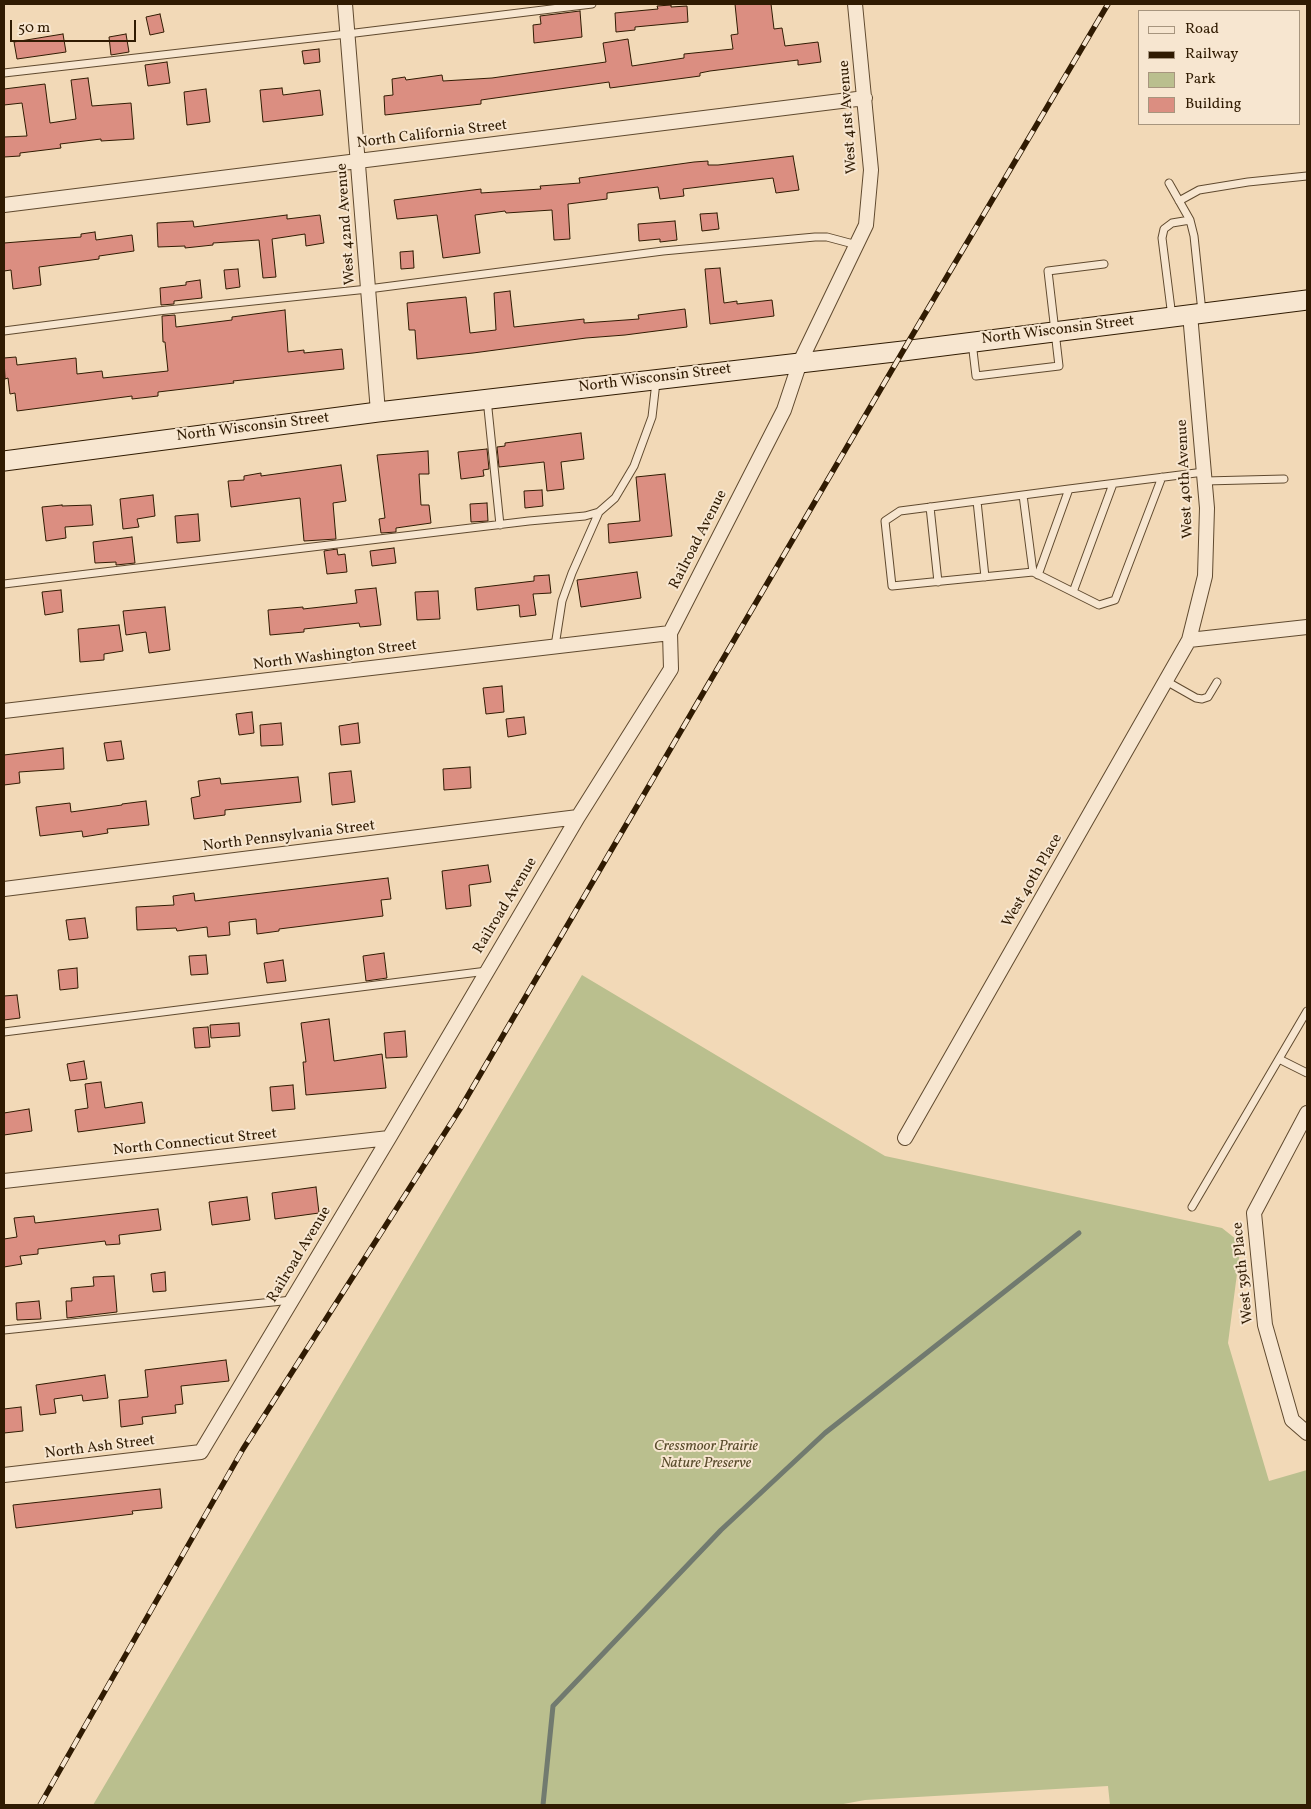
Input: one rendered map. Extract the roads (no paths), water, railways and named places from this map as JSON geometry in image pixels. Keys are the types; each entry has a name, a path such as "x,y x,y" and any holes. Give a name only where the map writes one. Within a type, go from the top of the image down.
{"street":[{"name":"West 42nd Avenue","path":"345,4 378,412"},
{"name":"West 41st Avenue","path":"800,362 866,225 871,170 855,4"},
{"name":"North California Street","path":"4,205 865,98"},
{"name":"North Wisconsin Street","path":"4,460 378,412 1055,332 1307,300"},
{"name":"West 40th Avenue","path":"1188,315 1207,508 1205,576 1189,640"},
{"name":"Railroad Avenue","path":"201,1452 578,817 671,669 670,633 784,410 800,362"},
{"path":"1189,640 1307,627"},
{"name":"North Washington Street","path":"4,711 670,633"},
{"name":"West 40th Place","path":"905,1138 1189,640"},
{"name":"North Pennsylvania Street","path":"4,888 578,817"},
{"name":"West 39th Place","path":"1307,1113 1254,1213 1265,1325 1292,1420 1307,1433"},
{"name":"North Connecticut Street","path":"4,1181 389,1138"},
{"name":"North Ash Street","path":"4,1475 201,1452"}],"lane":[{"path":"4,73 592,4"},
{"path":"1179,201 1199,190 1248,182 1307,176"},
{"path":"1169,183 1190,220 1194,236 1188,315"},
{"path":"1188,315 1162,238 1164,229 1172,223 1190,220"},
{"path":"4,331 158,311 368,289 663,251 815,237 827,237 857,244"},
{"path":"972,342 976,376 1059,366 1048,270 1104,264"},
{"path":"555,646 562,601 572,573 599,512 615,498 634,466 652,417 656,379"},
{"path":"487,399 500,524"},
{"path":"1162,477 1115,600 1099,605 1035,573 892,586 886,521 900,512 1162,477 1204,476 1284,479"},
{"path":"1073,592 1113,484"},
{"path":"1035,573 1069,489"},
{"path":"1023,495 1035,573"},
{"path":"977,501 985,577"},
{"path":"930,507 938,582"},
{"path":"4,584 500,524 585,516 599,512"},
{"path":"1166,681 1196,698 1202,699 1208,697 1217,682"},
{"path":"4,1032 487,971"},
{"path":"1192,1206 1307,1011"},
{"path":"1279,1059 1307,1073"},
{"path":"4,1330 292,1300"}],"waterway":[{"path":"543,1805 553,1706 721,1530 825,1433 1079,1233"}],"railway":[{"path":"40,1805 243,1449 460,1109 1108,4"}],"park label":[{"name":"Cressmoor Prairie Nature Preserve","path":"706,1456"}]}
